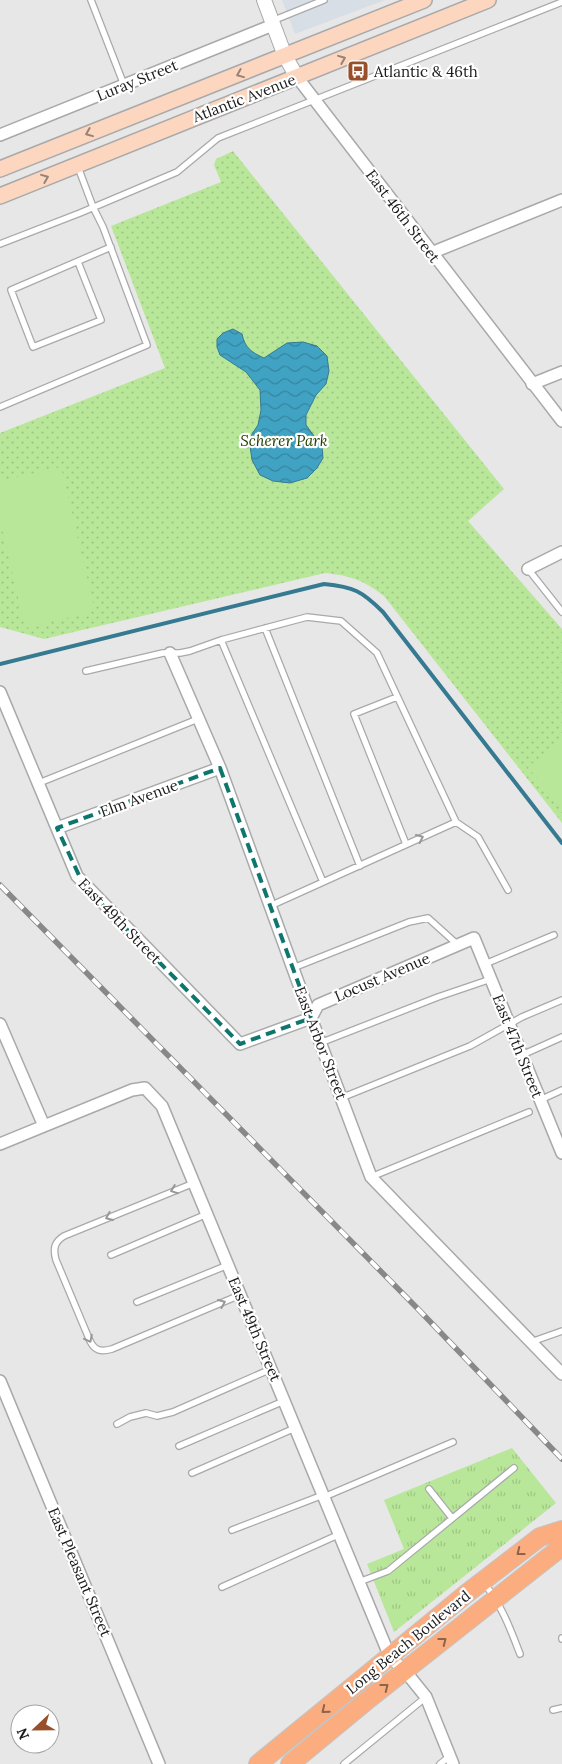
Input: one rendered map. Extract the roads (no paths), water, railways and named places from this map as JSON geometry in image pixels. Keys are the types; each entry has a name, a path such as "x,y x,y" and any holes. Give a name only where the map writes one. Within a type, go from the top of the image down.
{"main road":[{"name":"Atlantic Avenue","path":"0,169 424,0"},
{"name":"Atlantic Avenue","path":"0,196 488,0"},
{"name":"Long Beach Boulevard","path":"258,1764 540,1537 562,1530"},
{"name":"Long Beach Boulevard","path":"290,1764 560,1548 562,1541"}],"street":[{"name":"East 46th Street","path":"264,0 285,56 297,77 532,384 562,420"},
{"name":"Luray Street","path":"0,136 273,23"},
{"path":"431,253 562,200"},
{"path":"532,384 562,372"},
{"path":"528,569 562,552"},
{"name":"East Arbor Street","path":"170,654 220,768 371,1177 562,1374"},
{"name":"East 49th Street","path":"0,692 76,876 240,1044"},
{"name":"Elm Avenue","path":"57,828 220,768"},
{"name":"Locust Avenue","path":"240,1044 311,1018 318,1005 474,938"},
{"name":"East 47th Street","path":"474,938 561,1150"},
{"path":"0,1024 44,1126 0,1144"},
{"name":"East 49th Street","path":"44,1126 132,1090 145,1088 162,1106 390,1657 405,1671 426,1697 452,1760"},
{"name":"East Pleasant Street","path":"0,1381 159,1764"}],"lane":[{"path":"91,0 124,85"},
{"path":"273,23 324,0"},
{"path":"0,244 177,172 218,138 562,2"},
{"path":"0,407 147,345 111,247 77,165"},
{"path":"78,262 101,320 33,347 11,290 111,247"},
{"path":"528,569 562,612"},
{"path":"86,671 163,653 170,654 190,651 221,640 307,616 341,621 377,653 456,822 478,838 508,890"},
{"path":"265,628 360,866"},
{"path":"221,640 323,882"},
{"path":"397,697 354,714 406,844"},
{"path":"38,783 198,719"},
{"path":"270,906 456,822"},
{"path":"293,968 409,922 428,918 458,945"},
{"path":"485,964 554,935"},
{"path":"320,1043 438,997 491,979"},
{"path":"341,1098 470,1046 522,1017 562,1000"},
{"path":"522,1055 562,1037"},
{"path":"540,1100 562,1090"},
{"path":"371,1177 528,1112"},
{"path":"194,1183 58,1240 54,1248 56,1260 86,1332 96,1349 100,1352 106,1351 241,1295"},
{"path":"110,1255 207,1214"},
{"path":"137,1302 228,1265"},
{"path":"531,1342 562,1331"},
{"path":"117,1424 130,1417 146,1413 157,1416 173,1412 271,1369"},
{"path":"179,1446 284,1401"},
{"path":"192,1473 296,1428"},
{"path":"232,1530 324,1496 453,1442"},
{"path":"359,1582 388,1571 514,1468"},
{"path":"429,1489 452,1518"},
{"path":"222,1587 340,1534"},
{"path":"482,1582 496,1599 520,1654"},
{"path":"344,1764 426,1697"},
{"path":"553,1710 562,1708"},
{"path":"440,1764 452,1760"}],"water":[{"path":"233,329 242,334 249,349 264,358 287,343 303,342 317,346 327,356 329,371 326,384 316,395 306,415 306,425 322,447 323,458 317,468 307,478 290,483 273,481 260,475 252,460 250,446 252,434 258,425 261,410 260,390 246,372 220,355 217,347 217,339 223,333"}],"waterway":[{"path":"0,664 324,584 357,591 383,612 562,843"}],"railway":[{"path":"0,885 418,1309 562,1459"}],"place":[{"name":"Atlantic & 46th","path":"358,71"}],"park label":[{"name":"Scherer Park","path":"284,440"}]}
